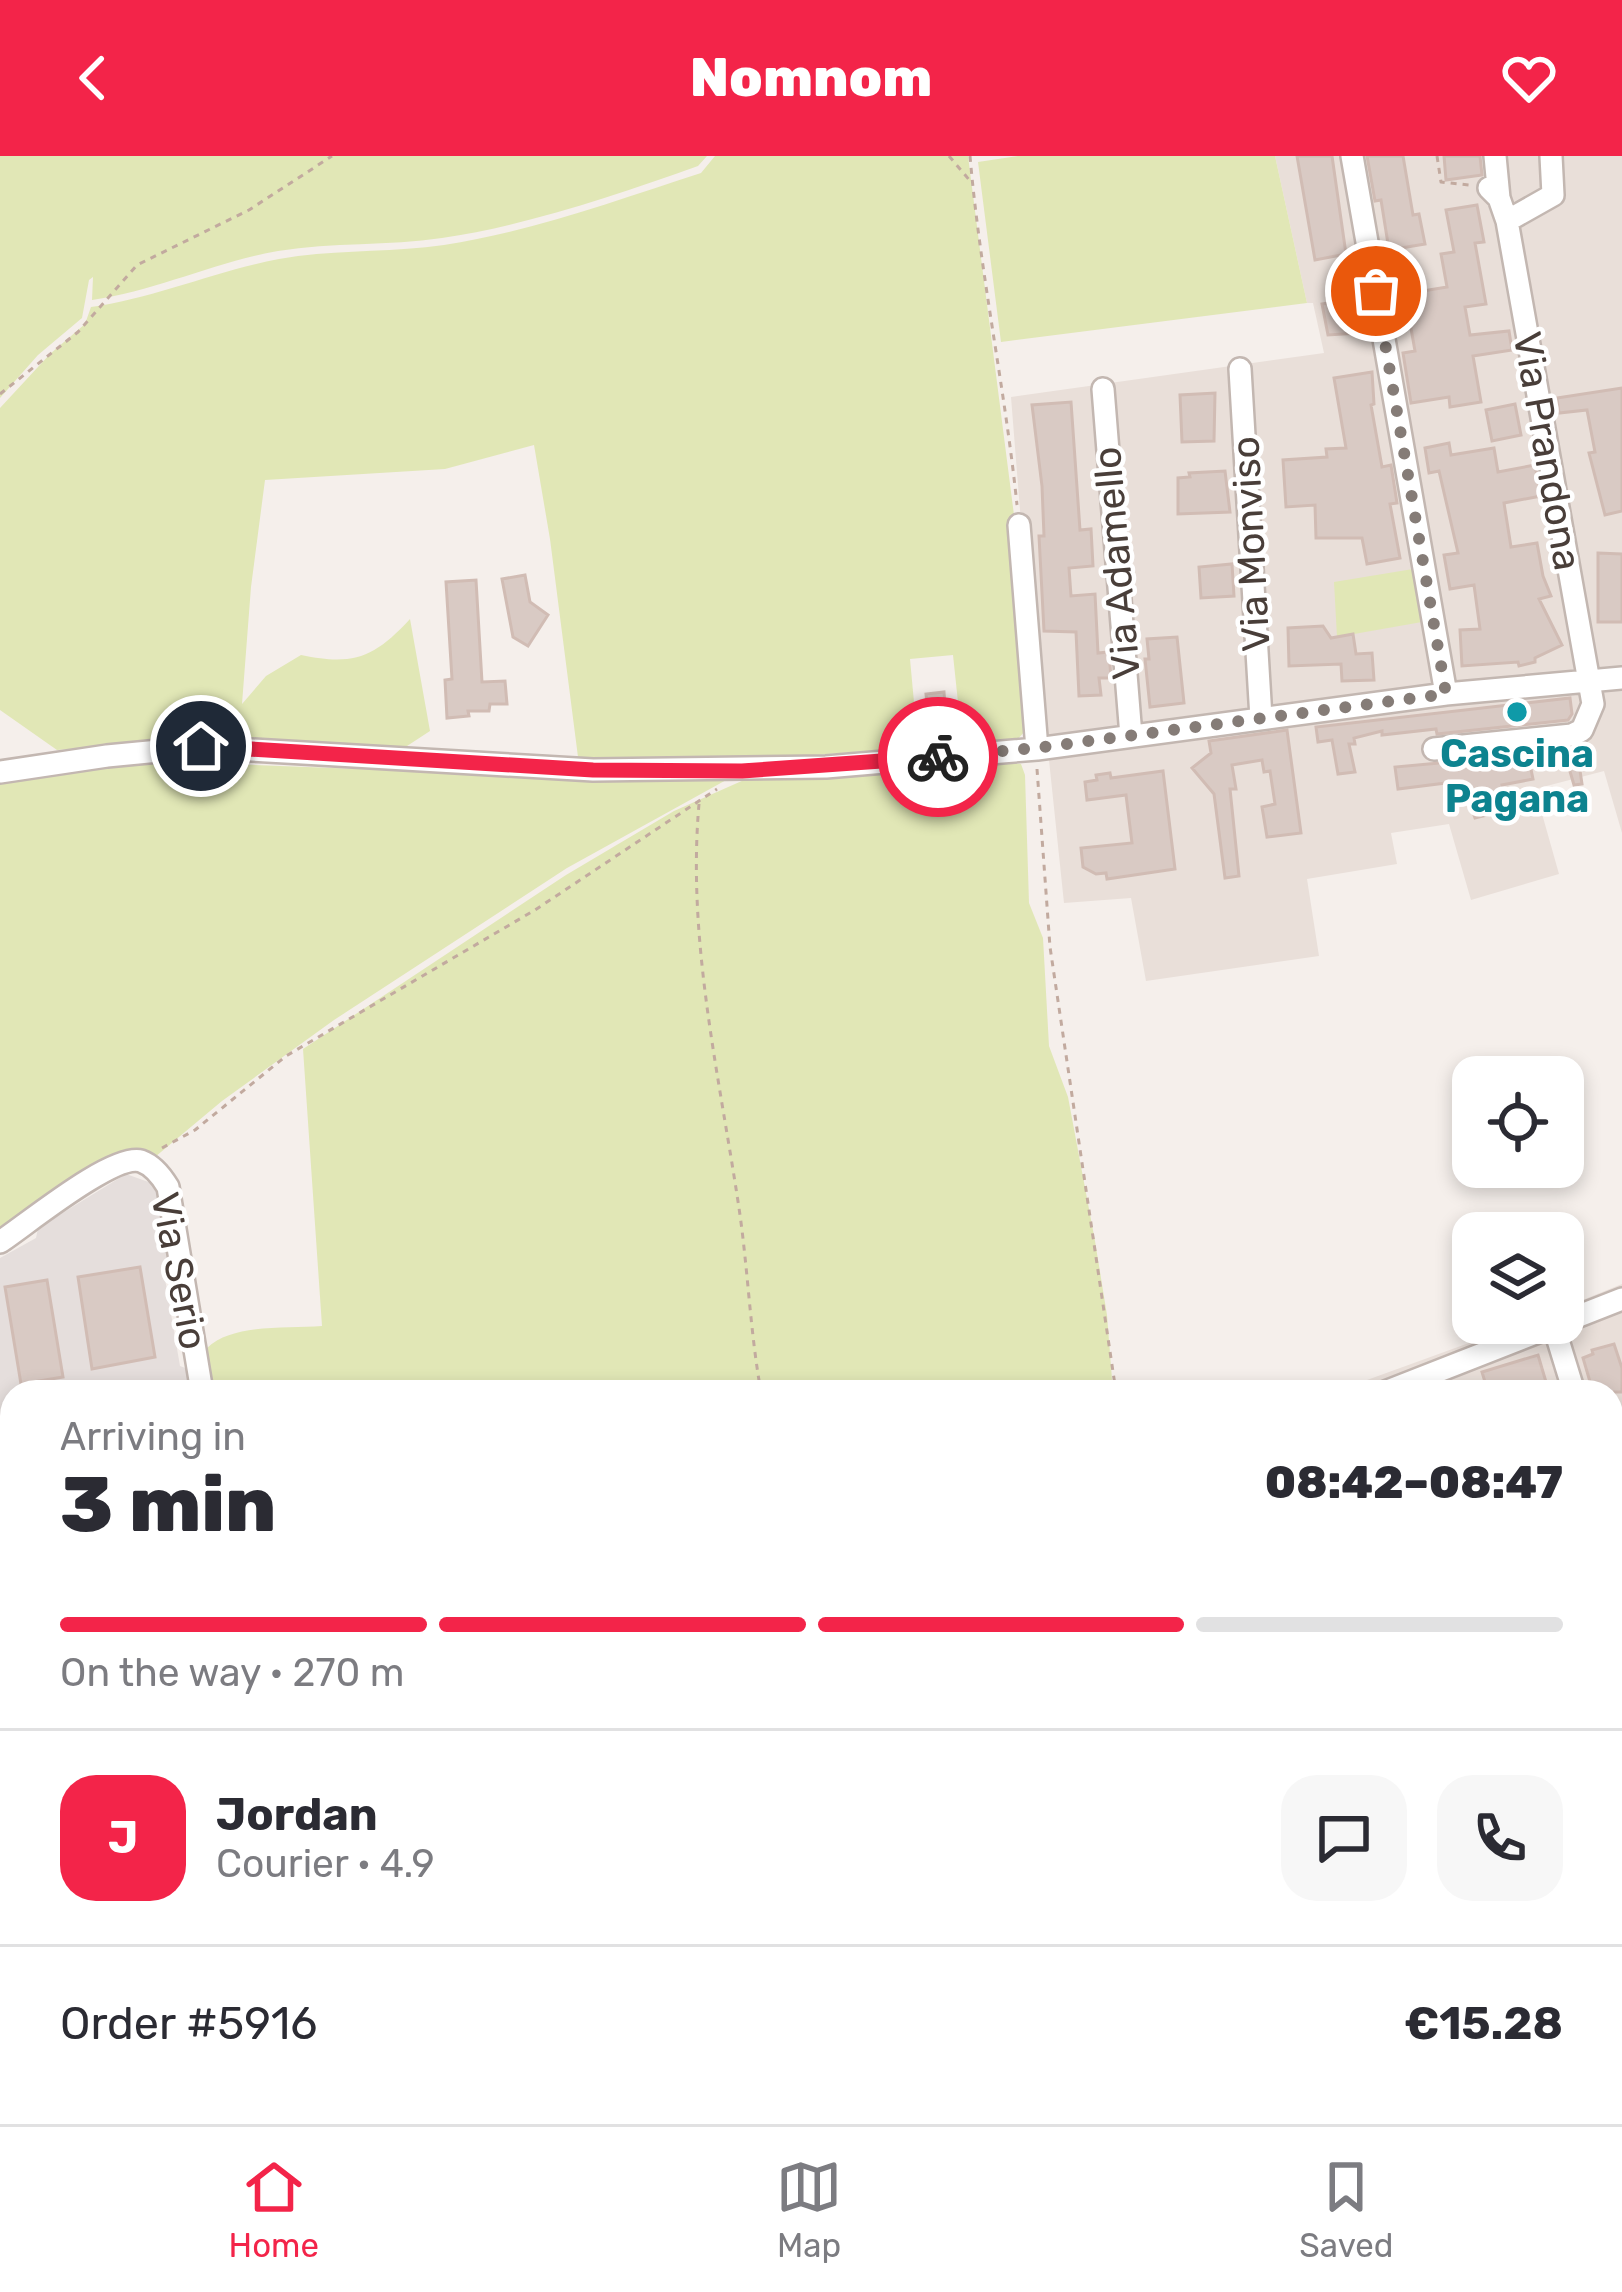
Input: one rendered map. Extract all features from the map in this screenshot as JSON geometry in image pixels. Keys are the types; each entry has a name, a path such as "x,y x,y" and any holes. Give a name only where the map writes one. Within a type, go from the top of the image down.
{"street":[{"path":"1352,156 1446,694"},
{"name":"Via Prandona","path":"1495,156 1589,680"},
{"path":"1500,200 1553,196 1551,156"},
{"name":"Via Monviso","path":"1240,369 1262,718"},
{"name":"Via Adamello","path":"1102,389 1131,736"},
{"path":"1019,525 1036,748"},
{"path":"0,772 201,746 593,770 826,767 1036,748 1446,694 1622,679"},
{"path":"1434,749 1558,738 1582,730 1594,704 1589,680"},
{"path":"0,1242 109,1169 140,1161"},
{"name":"Via Serio","path":"140,1161 168,1187 200,1380"},
{"path":"1584,1315 1622,1299"},
{"path":"1417,1380 1512,1344"},
{"path":"1559,1344 1570,1380"}],"path":[{"path":"0,394 78,332 137,266 249,210 332,156"},
{"path":"949,156 972,183"},
{"path":"970,156 1019,525"},
{"path":"1437,156 1441,182 1500,200"},
{"path":"1036,748 1050,947 1114,1380"},
{"path":"140,1161 195,1130 286,1056 535,910 699,802 693,869 702,975 740,1215 760,1380"}],"shaded area":[{"path":"1275,156 1622,156 1622,833 1604,771 1535,789 1559,874 1471,900 1449,824 1391,833 1397,864 1307,879 1319,956 1146,981 1131,898 1064,903 1049,760 1038,736 1011,397 1324,353 1313,303 1307,303"},
{"path":"126,1174 157,1185 172,1273 165,1279 180,1366 188,1369 189,1380 0,1380 0,1258 36,1238 38,1228"},
{"path":"1622,1284 1622,1380 1367,1380 1466,1344 1584,1344 1584,1299"}],"green space":[{"path":"0,156 707,156 698,166 604,198 475,232 278,251 92,300 93,277 82,318 38,355 0,398"},
{"path":"715,156 968,156 1015,523 1026,730 1015,742 967,745 962,740 953,655 910,659 917,735 916,743 904,748 776,758 578,757 534,445 445,469 265,480 242,704 266,676 301,655 335,660 361,656 385,643 410,619 430,731 404,748 170,741 57,750 0,710 0,408 85,324 91,307 279,259 423,247 509,232 701,173"},
{"path":"1018,156 1275,156 1307,303 1001,342 978,162"},
{"path":"1413,569 1422,622 1337,637 1334,582"},
{"path":"103,763 728,779 567,868 334,1020 222,1101 155,1157 99,1185 0,1246 0,781"},
{"path":"1021,764 1029,903 1043,938 1049,1046 1068,1097 1107,1315 1112,1380 208,1380 207,1348 218,1340 261,1329 322,1326 303,1049 566,875 674,811 744,780"}],"building":[{"path":"1297,156 1332,156 1346,254 1315,260"},
{"path":"1367,156 1403,156 1413,215 1419,214 1425,244 1389,250 1381,200 1375,201"},
{"path":"1444,156 1480,156 1482,175 1446,180"},
{"path":"1477,205 1484,242 1475,243 1486,304 1465,307 1470,335 1509,331 1512,350 1473,356 1481,402 1450,407 1449,397 1411,403 1403,353 1415,351 1405,294 1447,287 1441,254 1454,252 1446,210"},
{"path":"1353,289 1358,333 1328,335 1322,304 1337,296 1336,292"},
{"path":"1372,372 1371,405 1382,467 1391,465 1397,503 1390,504 1400,558 1367,564 1362,538 1316,538 1315,505 1286,507 1283,460 1327,457 1326,449 1346,448 1334,378"},
{"path":"1622,388 1622,511 1605,515 1589,453 1595,452 1587,410 1559,413 1557,398"},
{"path":"1215,393 1214,441 1182,442 1180,395"},
{"path":"1071,402 1080,530 1091,529 1093,566 1069,568 1071,596 1095,594 1098,653 1109,652 1111,678 1099,678 1101,695 1079,696 1076,632 1044,631 1039,536 1044,536 1042,486 1032,405"},
{"path":"1515,404 1521,435 1492,441 1486,410"},
{"path":"1449,443 1451,455 1494,448 1498,472 1535,465 1541,496 1504,503 1511,547 1537,543 1551,596 1539,599 1562,645 1535,662 1462,666 1460,630 1480,629 1474,585 1450,589 1444,555 1458,553 1439,471 1429,473 1425,448"},
{"path":"1225,471 1230,512 1178,514 1178,478"},
{"path":"1598,553 1622,554 1622,622 1598,622"},
{"path":"1232,564 1234,596 1201,598 1199,567"},
{"path":"525,575 530,602 548,615 528,646 513,637 502,579"},
{"path":"476,580 482,682 505,681 507,704 490,704 489,711 447,718 445,680 452,679 446,582"},
{"path":"1323,626 1331,638 1353,634 1356,654 1372,653 1374,680 1342,681 1341,664 1289,666 1288,628"},
{"path":"1177,637 1184,703 1150,707 1147,639"},
{"path":"944,692 946,721 929,723 926,694"},
{"path":"1570,698 1568,720 1437,734 1436,729 1382,735 1382,731 1354,738 1355,744 1349,744 1355,772 1338,774 1332,740 1318,742 1316,727"},
{"path":"1287,730 1301,833 1267,837 1262,807 1275,804 1270,771 1264,772 1262,760 1232,765 1239,876 1225,878 1214,794 1192,768 1211,753 1209,741"},
{"path":"1582,747 1587,761 1579,764 1582,784 1574,785 1564,751"},
{"path":"1528,755 1533,779 1502,785 1508,810 1475,818 1468,798 1449,800 1446,783 1398,789 1395,767"},
{"path":"1163,771 1175,869 1107,879 1106,873 1083,867 1081,848 1132,843 1126,795 1087,800 1085,782 1110,773 1111,778"},
{"path":"140,1267 155,1357 92,1369 78,1277"},
{"path":"47,1280 63,1377 20,1380 5,1287"},
{"path":"1614,1344 1622,1380 1589,1380 1583,1358 1593,1354 1592,1350"},
{"path":"1538,1355 1545,1380 1484,1380 1482,1372"}],"way so far":[{"path":"938,757 1446,694 1376,291"}],"place":[{"name":"Cascina Pagana","path":"1517,712"}],"route":[{"path":"201,746 593,770 742,771 938,757"}]}
